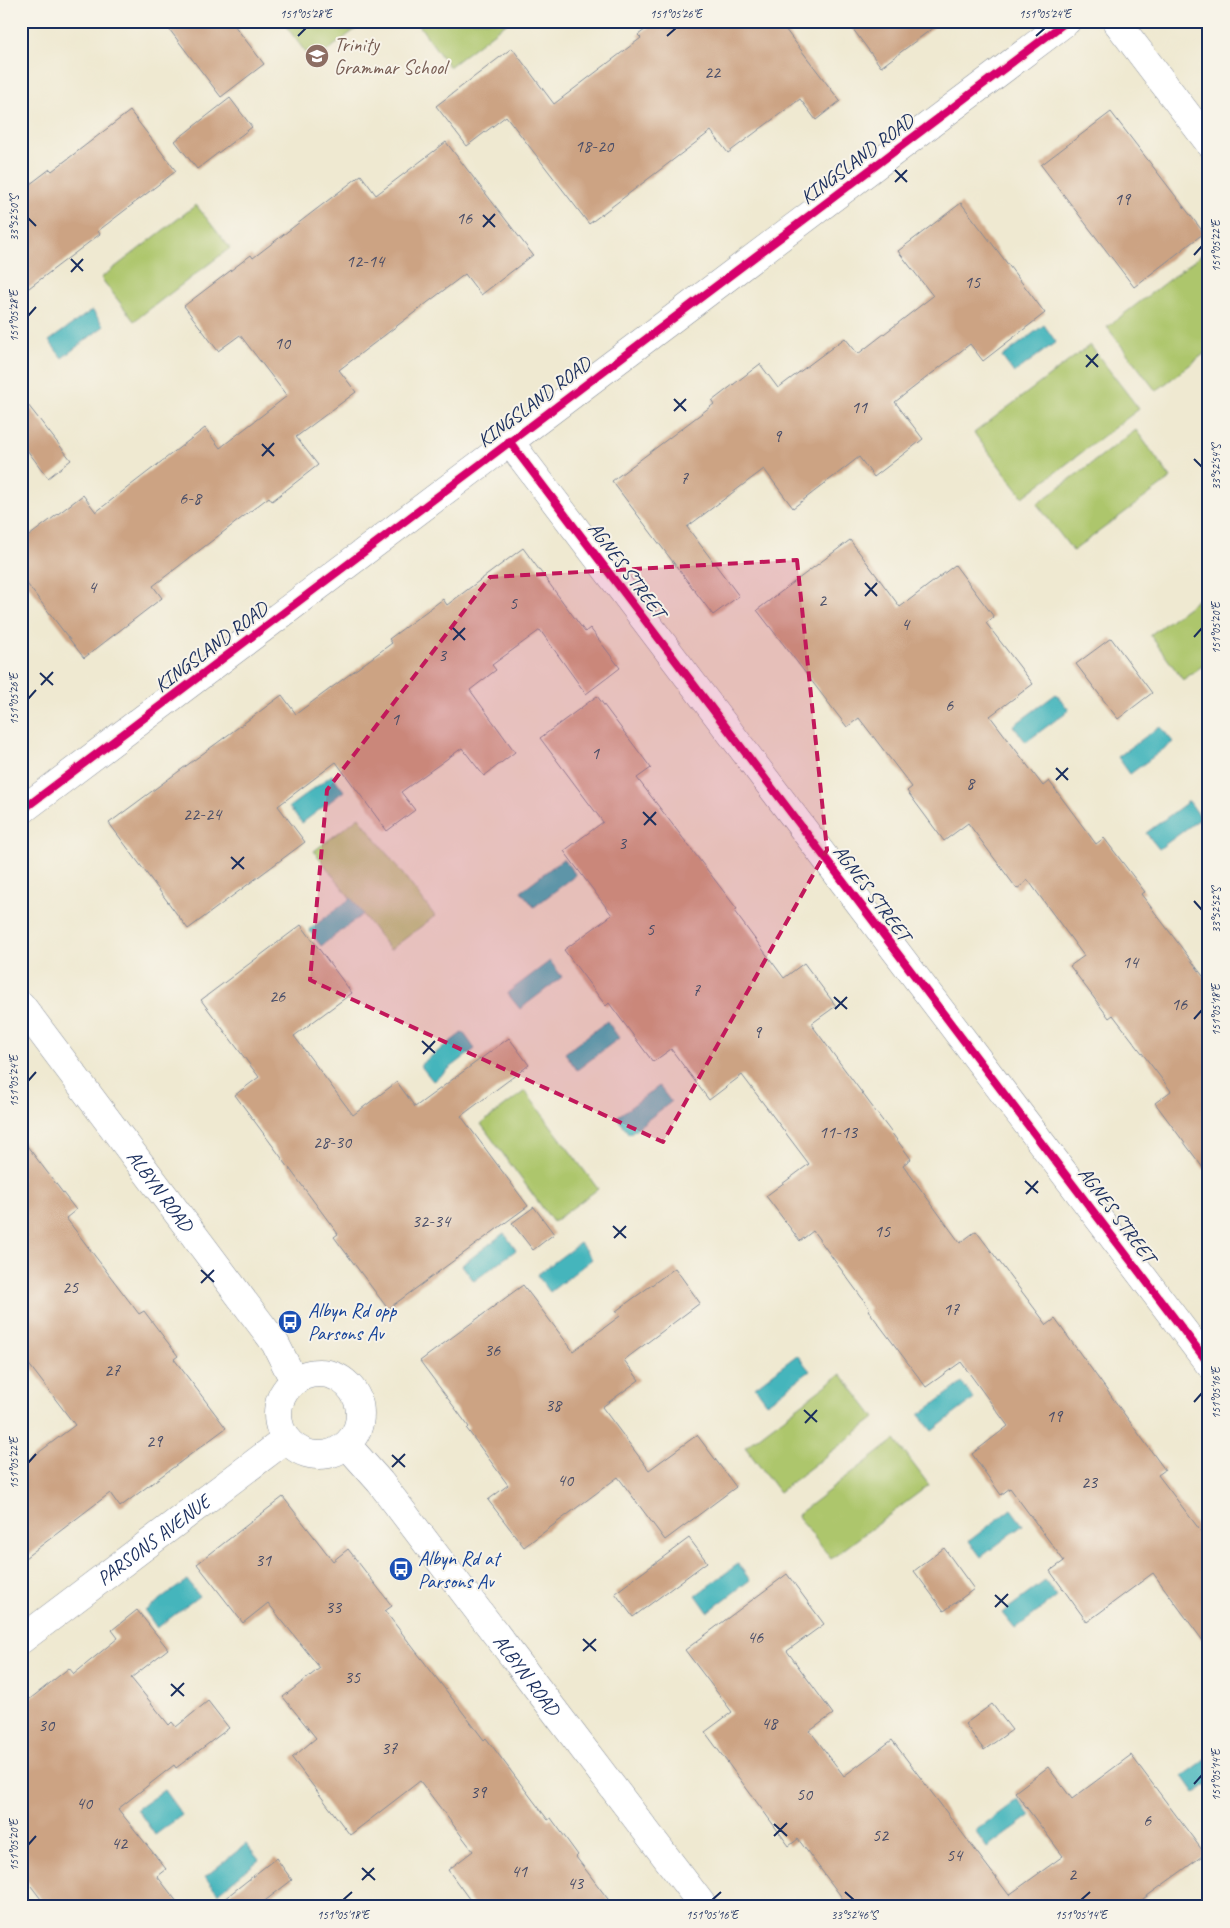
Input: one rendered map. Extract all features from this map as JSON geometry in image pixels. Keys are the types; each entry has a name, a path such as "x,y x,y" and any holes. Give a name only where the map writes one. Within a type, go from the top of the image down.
{"street":[{"name":"KINGSLAND ROAD","path":"21,811 1067,21"},
{"path":"1116,21 1209,143"},
{"name":"AGNES STREET","path":"509,441 1209,1364"},
{"name":"ALBYN ROAD","path":"21,1005 275,1343 294,1381"},
{"path":"320,1373 334,1376 346,1383 355,1394 360,1407 360,1421 356,1434 347,1446 338,1452 315,1456 294,1448 286,1440 279,1427 277,1415 279,1402 285,1390 294,1381 306,1374 320,1373"},
{"name":"PARSONS AVENUE","path":"21,1640 286,1440"},
{"name":"ALBYN ROAD","path":"347,1446 380,1482 704,1907"}],"highlighted area":[{"path":"797,560 827,850 663,1142 310,980 327,790 490,577"}],"green space":[{"path":"282,21 366,21 313,62"},
{"path":"416,21 509,21 449,67"},
{"path":"196,205 230,248 134,321 101,278"},
{"path":"1209,249 1209,350 1156,391 1107,327"},
{"path":"1090,345 1139,409 1023,497 974,433"},
{"path":"1136,430 1171,478 1073,551 1037,504"},
{"path":"1209,591 1209,661 1183,680 1150,635"},
{"path":"359,817 435,916 390,950 314,851"},
{"path":"525,1091 598,1189 553,1222 481,1124"},
{"path":"841,1374 875,1418 779,1492 745,1447"},
{"path":"895,1440 929,1485 831,1559 797,1515"}],"water":[{"path":"92,310 104,326 62,358 49,341"},
{"path":"1044,325 1056,342 1014,373 1002,357"},
{"path":"1056,694 1069,710 1026,742 1013,726"},
{"path":"1160,726 1173,742 1130,774 1118,757"},
{"path":"332,775 344,791 302,823 289,807"},
{"path":"1189,801 1201,818 1159,849 1146,833"},
{"path":"563,859 576,875 534,907 521,891"},
{"path":"351,898 363,914 321,946 309,930"},
{"path":"550,961 562,977 520,1009 507,993"},
{"path":"607,1021 619,1038 577,1070 565,1053"},
{"path":"463,1032 475,1049 433,1081 420,1065"},
{"path":"659,1086 671,1102 629,1134 617,1117"},
{"path":"504,1233 516,1250 474,1281 462,1265"},
{"path":"580,1243 592,1259 550,1292 537,1275"},
{"path":"797,1355 810,1371 767,1403 755,1387"},
{"path":"962,1383 974,1399 932,1431 919,1415"},
{"path":"1011,1509 1023,1525 981,1557 969,1541"},
{"path":"738,1564 750,1580 708,1612 696,1595"},
{"path":"187,1580 199,1596 157,1628 145,1611"},
{"path":"1045,1581 1057,1597 1015,1629 1002,1613"},
{"path":"1209,1757 1209,1783 1195,1793 1183,1776"},
{"path":"164,1790 182,1815 155,1835 137,1809"},
{"path":"1018,1799 1030,1816 987,1848 975,1831"},
{"path":"246,1844 259,1860 218,1893 205,1877"}],"building":[{"path":"163,21 231,21 264,64 221,97"},
{"path":"657,21 779,21 840,101 816,120 800,99 728,153 711,131 589,224 506,116 467,146 436,106 512,48 554,104 641,38 638,35"},
{"path":"847,21 942,21 881,67"},
{"path":"230,98 252,127 197,169 175,141"},
{"path":"130,111 176,171 98,231 100,234 21,294 21,191 50,169 52,171"},
{"path":"1111,112 1204,233 1134,287 1041,165"},
{"path":"446,142 533,255 481,295 465,274 339,370 356,392 296,437 318,465 272,501 269,497 153,586 162,598 84,658 21,576 21,542 83,495 96,512 205,428 220,448 287,396 240,335 218,351 184,306 251,255 253,258 361,175 376,195"},
{"path":"961,203 1045,313 983,361 970,344 895,402 923,439 874,477 859,457 793,508 764,469 687,527 739,596 713,615 612,481 714,404 712,401 760,364 778,388 845,338 858,354 933,296 898,251"},
{"path":"21,396 71,460 48,478 21,442"},
{"path":"850,540 900,607 955,565 994,617 986,623 1033,684 990,716 1043,786 1049,781 1096,844 1104,838 1145,892 1141,894 1209,984 1209,1176 1155,1103 1171,1091 1113,1015 1109,1018 1070,966 1084,956 1028,880 1017,889 968,823 944,841 907,791 912,787 859,718 847,727 757,610"},
{"path":"523,548 585,632 590,628 620,668 586,694 540,630 492,665 496,670 470,690 515,752 484,776 462,748 401,792 415,810 387,831 336,762 278,806 305,842 188,929 109,823 282,695 296,714 392,643 389,639 443,599 447,605"},
{"path":"1111,638 1152,693 1118,719 1076,664"},
{"path":"597,696 651,768 637,778 737,909 734,911 784,978 804,963 836,1006 811,1024 911,1159 903,1165 960,1243 976,1231 1047,1325 1055,1319 1165,1470 1158,1475 1209,1542 1209,1649 1153,1573 1087,1622 1050,1571 1064,1561 1010,1488 1001,1495 972,1454 1008,1426 961,1362 926,1387 868,1310 870,1309 813,1231 800,1241 766,1196 809,1164 742,1075 709,1100 671,1049 653,1062 609,1003 606,1006 564,950 612,915 564,851 603,822 540,738"},
{"path":"301,925 352,993 294,1036 353,1115 397,1082 415,1107 509,1038 529,1065 461,1116 528,1206 388,1309 334,1237 338,1234 235,1095 259,1077 201,1000"},
{"path":"21,1138 76,1210 66,1218 139,1314 144,1311 178,1356 174,1359 226,1428 120,1507 110,1493 21,1561 21,1466 75,1425 21,1354"},
{"path":"534,1207 554,1234 533,1250 512,1223"},
{"path":"675,1268 700,1303 624,1360 639,1380 602,1407 649,1470 697,1435 736,1487 665,1540 618,1477 524,1547 488,1500 508,1485 467,1429 469,1427 420,1361 523,1285 573,1351 620,1316 616,1311"},
{"path":"283,1497 333,1561 348,1549 392,1606 385,1611 484,1740 486,1738 548,1820 551,1818 578,1855 576,1857 614,1907 475,1907 448,1870 473,1851 420,1781 350,1835 292,1758 316,1738 283,1697 320,1668 268,1603 243,1623 197,1564"},
{"path":"689,1538 707,1562 633,1617 615,1593"},
{"path":"944,1548 974,1589 944,1611 914,1571"},
{"path":"787,1574 824,1624 787,1651 833,1714 810,1731 844,1776 892,1740 1009,1895 1063,1856 1015,1792 1048,1767 1072,1799 1131,1755 1205,1854 1132,1907 849,1907 798,1839 789,1846 705,1732 732,1712 685,1650"},
{"path":"137,1610 168,1649 131,1678 169,1725 172,1722 176,1727 208,1701 229,1728 176,1768 174,1765 118,1809 166,1869 157,1876 181,1907 47,1907 21,1873 21,1706 69,1668 74,1674 118,1638 112,1630"},
{"path":"992,1704 1012,1730 984,1750 965,1724"},
{"path":"276,1858 292,1880 257,1907 214,1907"}],"cycle path":[{"path":"21,811 1067,21"},
{"path":"509,441 1209,1364"}],"place":[{"name":"Trinity Grammar School","path":"317,56"},
{"name":"Albyn Rd opp Parsons Av","path":"290,1322"},
{"name":"Albyn Rd at Parsons Av","path":"401,1569"}]}
